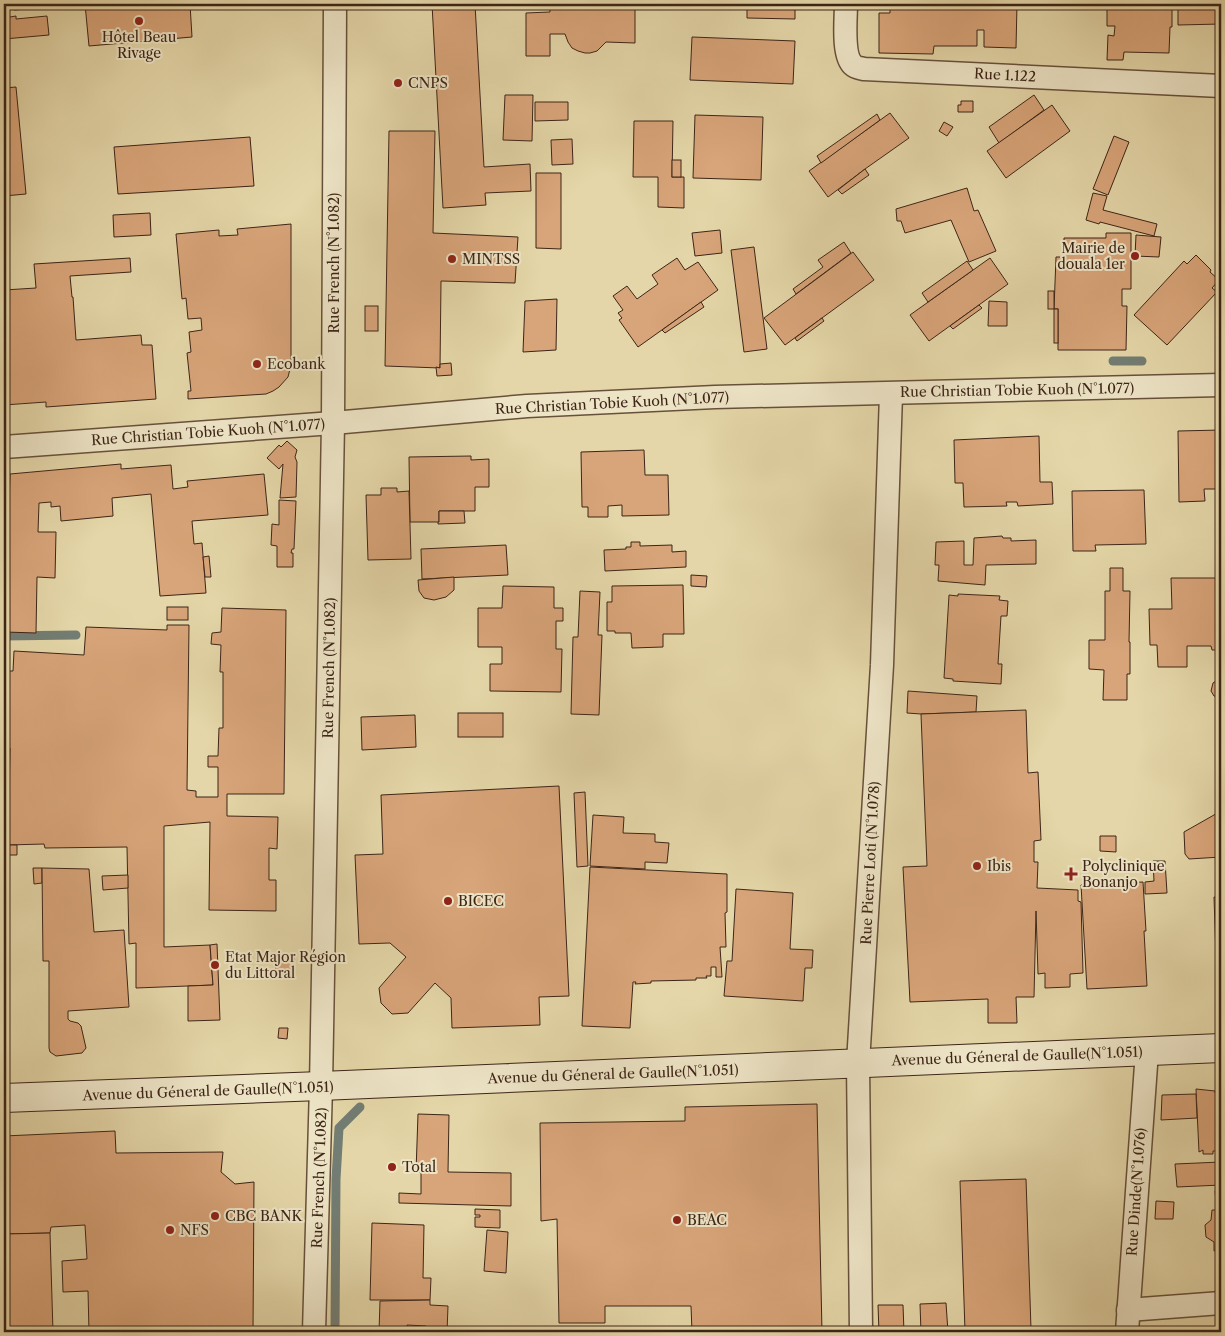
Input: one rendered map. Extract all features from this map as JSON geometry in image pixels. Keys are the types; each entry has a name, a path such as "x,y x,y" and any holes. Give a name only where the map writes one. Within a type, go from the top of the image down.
{"main road":[{"name":"Avenue du Géneral de Gaulle(N°1.051)","path":"4,1098 1221,1048"}],"street":[{"name":"Rue French (N°1.082)","path":"314,1332 321,1086 333,423 335,4"},
{"name":"Rue 1.122","path":"846,4 846,50 848,60 854,67 1221,86"},
{"name":"Rue Christian Tobie Kuoh (N°1.077)","path":"4,447 333,423 527,406 715,397 1221,385"},
{"name":"Rue Pierre Loti (N°1.078)","path":"861,1332 858,1063 882,665 891,394"},
{"name":"Rue Dinde(N°1.076)","path":"1127,1332 1147,1051"},
{"path":"1128,1310 1221,1303"}],"building":[{"path":"14,4 77,4 78,5 14,10"},
{"name":"Hôtel Beau Rivage","path":"85,4 190,4 192,37 89,46"},
{"path":"432,4 475,4 484,167 530,164 531,191 485,193 486,205 443,208"},
{"path":"550,4 632,4 632,6 635,6 635,43 606,42 597,51 585,53 572,48 565,34 550,34 550,56 526,56 526,13 550,12"},
{"path":"747,4 795,4 795,19 747,18"},
{"path":"890,4 1017,4 1016,48 984,47 984,30 977,30 977,46 934,46 933,54 879,53 879,13 890,13"},
{"path":"1107,4 1172,4 1169,53 1124,52 1123,60 1107,60 1108,35 1114,36 1115,26 1107,26"},
{"path":"1178,4 1221,4 1221,24 1178,25"},
{"path":"16,16 16,19 47,16 49,35 4,39 4,18"},
{"path":"692,37 795,41 793,84 690,80"},
{"path":"16,87 26,194 4,196 4,88"},
{"path":"505,95 533,95 532,141 503,140"},
{"path":"1034,95 1044,110 999,143 989,127"},
{"path":"961,101 973,101 973,112 958,112 958,105 961,105"},
{"path":"535,102 568,102 568,120 535,121"},
{"path":"1052,105 1070,131 1006,178 987,151"},
{"path":"890,113 909,138 828,197 809,171"},
{"path":"877,114 880,120 821,163 817,156"},
{"path":"695,115 763,117 761,180 693,178"},
{"path":"634,121 673,121 672,177 684,177 684,208 658,207 658,177 633,177"},
{"path":"944,122 953,127 947,136 939,131"},
{"name":"MINTSS","path":"389,131 435,131 433,233 518,237 515,283 441,281 440,368 385,366"},
{"path":"1114,136 1129,142 1108,195 1093,189"},
{"path":"250,137 254,186 118,194 114,147"},
{"path":"572,139 573,164 552,165 551,140"},
{"path":"672,160 681,160 681,177 672,177"},
{"path":"865,169 869,175 842,194 838,190"},
{"path":"536,173 561,173 561,249 536,248"},
{"path":"967,188 974,211 978,210 996,251 969,262 951,220 905,233 901,221 897,221 896,209"},
{"path":"1093,193 1107,196 1103,210 1157,224 1154,236 1086,220"},
{"path":"150,213 151,235 114,237 113,215"},
{"path":"291,224 291,365 288,377 279,387 266,394 188,399 188,391 191,391 187,353 191,352 189,332 202,330 201,318 188,319 186,298 182,299 176,234 219,230 219,236 238,235 237,229"},
{"path":"720,230 722,253 695,256 692,233"},
{"path":"1106,233 1131,233 1131,289 1122,289 1122,306 1127,306 1126,350 1058,350 1058,309 1054,309 1056,257 1064,257 1064,238 1106,238"},
{"path":"1136,235 1161,237 1159,257 1135,256"},
{"path":"844,242 851,253 796,294 793,289 823,267 818,260"},
{"path":"754,247 767,349 744,352 731,250"},
{"path":"853,252 874,280 785,345 764,318"},
{"path":"1196,255 1219,280 1212,288 1217,292 1167,345 1134,315 1184,261 1187,264"},
{"path":"130,258 131,272 70,276 76,340 141,335 142,345 152,345 156,399 46,407 46,402 4,405 4,290 36,288 34,264"},
{"path":"677,258 685,270 698,262 718,290 638,347 619,320 622,318 618,313 623,310 613,296 627,286 637,299 658,284 652,275"},
{"path":"990,258 1008,284 929,341 910,315"},
{"path":"967,261 973,270 928,302 922,293"},
{"path":"1048,291 1054,291 1054,309 1048,309"},
{"path":"557,299 556,350 523,352 525,301"},
{"path":"989,301 1007,302 1007,326 988,326"},
{"path":"701,302 704,307 665,333 662,330"},
{"path":"979,305 982,308 953,329 950,326"},
{"path":"365,306 378,306 378,331 365,331"},
{"path":"1054,309 1058,309 1058,343 1054,343"},
{"path":"822,318 824,321 797,341 795,338"},
{"path":"451,363 452,375 437,376 436,367 440,368 440,364"},
{"path":"1221,430 1221,489 1204,489 1205,501 1179,502 1178,431"},
{"path":"1039,436 1040,482 1052,482 1053,504 1018,506 1017,502 1006,502 1007,506 964,507 963,483 955,483 954,440"},
{"path":"287,441 297,450 295,457 297,462 296,497 280,498 283,464 279,469 267,458 279,445 281,447"},
{"path":"644,450 645,475 668,475 669,515 622,516 622,505 608,506 608,517 588,517 588,507 582,507 581,452"},
{"path":"471,456 471,460 489,459 489,487 475,487 475,511 439,511 439,522 410,522 409,457"},
{"path":"121,464 121,469 171,465 173,489 188,487 187,481 264,474 268,515 192,521 194,544 202,543 206,593 160,596 151,494 112,498 113,516 61,521 60,506 51,507 51,502 39,503 38,532 56,532 55,578 37,577 36,633 5,632 10,474"},
{"path":"381,488 397,488 397,492 409,491 411,559 368,560 366,495 381,495"},
{"path":"1144,490 1146,544 1095,545 1096,551 1073,551 1072,491"},
{"path":"279,500 296,501 294,549 292,549 291,553 293,553 293,567 277,567 277,546 271,545 272,524 279,525"},
{"path":"439,511 464,511 465,523 438,524"},
{"path":"1002,536 1003,538 1011,538 1011,541 1036,540 1036,564 986,565 985,585 938,581 939,565 935,565 936,542 964,541 964,565 973,565 974,538"},
{"path":"631,542 640,542 640,546 672,545 672,552 686,551 686,567 605,571 604,550 626,549 626,547 631,547"},
{"path":"506,545 508,575 422,579 421,549"},
{"path":"209,556 211,577 205,577 203,557"},
{"path":"1110,568 1123,568 1123,591 1130,591 1130,674 1127,674 1127,700 1103,700 1104,670 1089,669 1089,640 1105,640 1105,591 1110,591"},
{"path":"691,575 707,576 706,587 691,586"},
{"path":"454,577 454,590 446,597 434,600 424,598 419,591 418,580"},
{"path":"1171,578 1221,578 1221,650 1212,650 1211,646 1187,646 1187,667 1158,667 1157,645 1150,645 1149,609 1172,609"},
{"path":"683,585 684,634 663,634 663,647 632,648 631,633 607,631 607,602 612,602 612,586"},
{"path":"503,586 554,587 554,608 563,608 563,621 556,621 556,649 562,649 561,692 490,691 490,664 502,664 502,647 478,647 478,608 502,608"},
{"path":"580,591 600,592 598,635 602,635 599,715 571,714 573,637 578,637"},
{"path":"958,594 1000,596 999,600 1008,601 1007,616 1001,616 998,664 1002,664 1001,684 953,681 953,679 944,678 949,595 958,596"},
{"path":"167,607 188,607 188,620 167,620"},
{"path":"222,608 286,610 284,794 227,794 227,816 278,817 277,849 269,848 269,880 276,880 276,911 209,910 210,822 164,826 164,947 210,945 213,985 136,988 136,943 129,944 127,847 45,848 44,844 8,845 10,748 4,748 4,671 13,671 14,651 84,655 86,627 167,630 167,625 189,625 187,790 196,791 196,797 218,797 218,767 208,767 208,756 218,756 219,728 223,728 223,672 220,672 221,645 211,644 212,633 221,632"},
{"path":"1219,679 1221,680 1221,698 1214,696 1211,691 1213,683"},
{"path":"908,691 977,696 976,712 907,713"},
{"name":"Ibis","path":"1026,710 1028,773 1038,772 1041,840 1034,841 1034,862 1038,862 1037,888 1078,890 1078,901 1081,902 1083,973 1070,974 1070,987 1045,988 1045,973 1038,974 1036,911 1034,997 1016,997 1017,1023 988,1023 988,999 910,1002 903,867 927,866 921,714"},
{"path":"458,713 503,713 503,737 458,737"},
{"path":"415,715 416,747 362,750 361,717"},
{"path":"559,786 569,996 539,997 540,1025 452,1028 451,998 435,983 408,1013 392,1014 381,1003 379,988 406,957 390,943 359,944 355,855 383,854 381,795"},
{"path":"585,792 588,866 577,867 574,793"},
{"path":"1221,811 1221,857 1189,859 1185,854 1184,832"},
{"path":"593,815 624,817 623,833 655,834 655,842 669,843 667,863 645,862 645,869 590,866"},
{"path":"1100,836 1116,836 1116,852 1100,851"},
{"path":"4,839 8,839 8,845 17,845 17,855 4,855"},
{"path":"1153,861 1165,861 1167,893 1145,894 1145,882 1154,881"},
{"path":"590,867 727,874 726,947 720,947 722,977 716,977 716,967 711,967 711,976 706,976 707,978 651,981 651,983 635,984 636,982 633,982 630,1028 582,1026"},
{"path":"33,868 42,868 42,883 34,884"},
{"path":"42,868 89,869 94,932 124,930 129,1007 68,1011 68,1019 81,1026 86,1048 82,1053 56,1056 50,1052 49,1048 49,961 43,961"},
{"path":"128,875 128,888 103,890 102,876"},
{"path":"1143,882 1147,986 1087,989 1081,885"},
{"path":"736,889 793,893 790,949 813,950 812,968 805,968 803,1001 724,996 727,961 732,961"},
{"path":"1214,897 1221,897 1221,987 1217,987"},
{"name":"Etat Major Région du Littoral","path":"217,944 220,1020 188,1021 188,986 213,985 210,945"},
{"path":"277,956 294,958 293,974 275,972"},
{"path":"279,1028 288,1028 287,1039 278,1038"},
{"path":"1196,1089 1221,1093 1221,1149 1213,1151 1213,1154 1203,1154 1203,1150 1199,1152"},
{"path":"1196,1094 1197,1118 1161,1120 1162,1095"},
{"path":"817,1104 822,1332 692,1332 691,1306 605,1306 605,1323 559,1323 557,1219 541,1221 540,1123 685,1121 685,1107"},
{"path":"418,1114 449,1115 448,1172 511,1173 511,1206 399,1203 399,1193 421,1194 421,1172 416,1172"},
{"name":"NFS","path":"115,1131 116,1153 223,1152 221,1172 235,1184 254,1182 253,1332 89,1332 88,1291 63,1292 62,1261 87,1259 85,1225 51,1227 50,1233 4,1234 4,1136"},
{"path":"1221,1162 1221,1185 1177,1187 1175,1164"},
{"path":"1026,1179 1031,1329 965,1331 960,1181"},
{"path":"1215,1191 1221,1191 1221,1250 1214,1251 1214,1242 1206,1237 1205,1225 1211,1220 1212,1210 1217,1210"},
{"path":"1156,1201 1174,1202 1173,1219 1155,1219"},
{"path":"475,1209 500,1210 500,1228 475,1227 475,1217 480,1217 480,1215 475,1215"},
{"path":"372,1223 424,1225 423,1278 431,1278 430,1300 370,1300"},
{"path":"487,1230 508,1232 506,1273 484,1271"},
{"path":"50,1233 53,1332 4,1332 4,1234"},
{"path":"430,1300 430,1305 448,1306 447,1332 438,1332 438,1328 407,1325 407,1332 379,1332 380,1301"},
{"path":"946,1303 948,1332 921,1332 920,1304"},
{"path":"878,1305 903,1305 904,1332 879,1332"},
{"path":"452,1328 475,1328 475,1332 452,1332"}],"waterway":[{"path":"1113,361 1142,361"},
{"path":"4,636 76,635"},
{"path":"335,1332 336,1179 339,1128 360,1107"}],"place":[{"name":"Hôtel Beau Rivage","path":"139,21"},
{"name":"CNPS","path":"398,83"},
{"name":"Mairie de douala 1er","path":"1135,256"},
{"name":"MINTSS","path":"452,259"},
{"name":"Ecobank","path":"257,364"},
{"name":"Ibis","path":"977,866"},
{"name":"Polyclinique Bonanjo","path":"1071,874"},
{"name":"BICEC","path":"448,901"},
{"name":"Etat Major Région du Littoral","path":"215,965"},
{"name":"Total","path":"392,1167"},
{"name":"CBC BANK","path":"215,1216"},
{"name":"BEAC","path":"677,1220"},
{"name":"NFS","path":"170,1230"}]}
